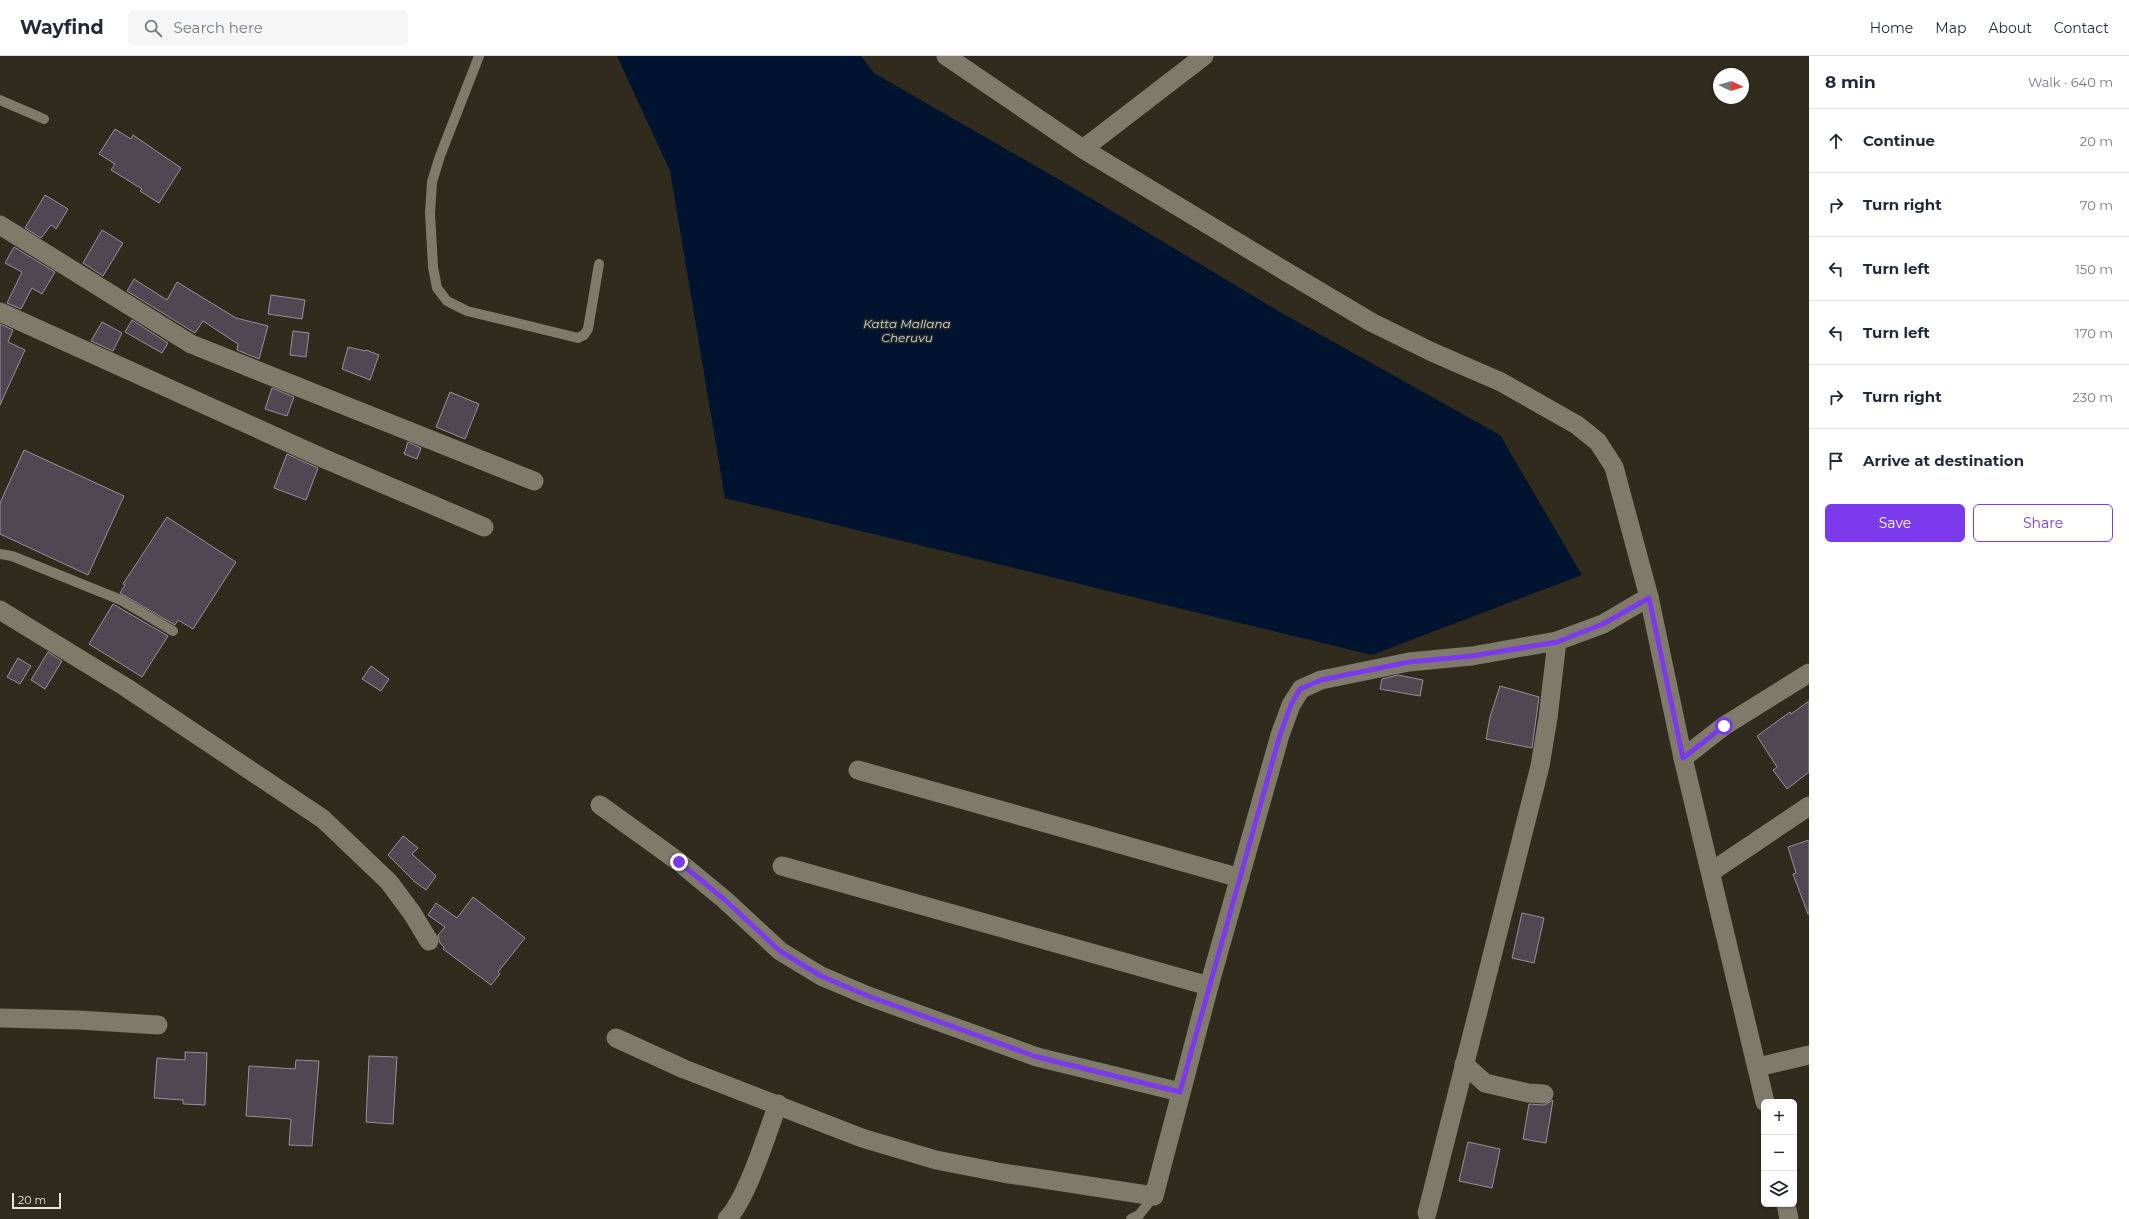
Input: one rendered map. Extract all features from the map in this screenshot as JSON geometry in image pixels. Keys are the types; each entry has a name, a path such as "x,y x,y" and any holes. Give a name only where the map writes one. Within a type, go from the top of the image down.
{"street":[{"path":"946,56 1083,149 1371,322 1432,352 1501,382 1578,425 1598,442 1614,467 1649,598 1683,758 1758,1067 1764,1099"},
{"path":"1083,149 1204,56"},
{"path":"0,225 191,344 534,481"},
{"path":"0,312 311,453 484,527"},
{"path":"616,1038 684,1069 778,1104 862,1138 936,1160 1003,1173 1154,1196 1208,986 1280,735 1291,705 1300,689 1321,680 1409,662 1472,656 1557,642 1603,624 1649,598"},
{"path":"0,610 127,688 323,818 389,882 412,913 428,941"},
{"path":"1427,1213 1540,766 1548,718 1557,642"},
{"path":"1683,758 1724,726 1809,673"},
{"path":"858,770 1240,878"},
{"path":"600,806 679,862 725,900 780,951 821,976 868,996 1037,1057 1180,1092"},
{"path":"1711,872 1809,806"},
{"path":"782,866 1208,986"},
{"path":"0,1018 79,1020 158,1025"},
{"path":"1758,1067 1809,1055"},
{"path":"1464,1064 1485,1083 1528,1093 1544,1094"},
{"path":"727,1219 733,1213 743,1195 778,1104"},
{"path":"1787,1207 1789,1219"}],"lane":[{"path":"480,56 440,156 432,182 430,213 432,267 437,288 447,301 467,311 578,338 584,335 588,329 599,264"},
{"path":"0,100 44,119"},
{"path":"0,554 12,556 121,600 173,631"},
{"path":"1135,1218 1154,1196"}],"water":[{"name":"Katta Mallana Cheruvu","path":"617,56 861,56 874,73 1077,190 1280,312 1500,435 1582,575 1372,655 725,498 670,171"}],"building":[{"path":"115,129 131,139 133,135 181,168 159,203 140,191 142,189 111,170 115,164 99,154"},
{"path":"45,195 68,209 56,229 51,225 41,238 25,228"},
{"path":"102,230 123,243 103,276 83,263"},
{"path":"14,247 55,272 42,294 32,288 21,309 7,303 22,272 5,263"},
{"path":"134,279 167,300 177,282 236,318 268,326 259,359 237,350 238,344 203,321 195,333 127,291"},
{"path":"271,295 305,300 302,319 268,314"},
{"path":"132,320 168,343 162,353 125,332"},
{"path":"102,322 122,333 113,351 91,341"},
{"path":"0,324 13,330 8,342 25,350 0,405"},
{"path":"293,331 309,333 306,357 290,355"},
{"path":"348,347 366,350 379,355 370,380 342,369"},
{"path":"272,388 294,397 287,416 265,409"},
{"path":"450,392 479,404 465,439 436,427"},
{"path":"408,442 421,448 417,459 404,454"},
{"path":"24,450 124,496 88,575 0,534 0,503"},
{"path":"287,454 318,468 306,500 274,488"},
{"path":"167,517 236,562 193,629 178,620 175,625 120,593 125,585 123,584"},
{"path":"113,604 168,636 142,677 89,644"},
{"path":"48,652 62,661 45,689 31,680"},
{"path":"18,658 31,666 20,684 7,677"},
{"path":"371,666 389,679 381,691 362,679"},
{"path":"1398,675 1423,680 1420,696 1380,689 1382,679"},
{"path":"1500,686 1539,697 1532,748 1486,739 1490,717"},
{"path":"1809,701 1809,772 1787,789 1773,770 1777,767 1757,736 1790,712 1791,714"},
{"path":"403,836 418,848 412,854 436,876 426,890 415,882 388,855"},
{"path":"1809,840 1808,914 1793,874 1796,873 1788,847"},
{"path":"473,897 525,938 498,972 500,974 491,985 443,949 444,947 440,943 438,935 445,927 428,915 436,903 457,918"},
{"path":"1522,913 1544,918 1534,963 1512,958"},
{"path":"185,1052 207,1053 205,1105 183,1104 183,1100 154,1098 157,1058 185,1060"},
{"path":"369,1056 397,1057 393,1124 366,1122"},
{"path":"296,1060 319,1061 312,1146 289,1145 291,1119 246,1116 249,1066 295,1069"},
{"path":"1553,1100 1546,1143 1523,1139 1529,1104 1544,1105"},
{"path":"1468,1142 1500,1149 1492,1188 1459,1181"}],"route":[{"path":"679,862 725,900 780,951 821,976 868,996 1037,1057 1180,1092 1208,986 1280,735 1291,705 1300,689 1321,680 1409,662 1472,656 1557,642 1603,624 1649,598 1683,758 1724,726"}]}
